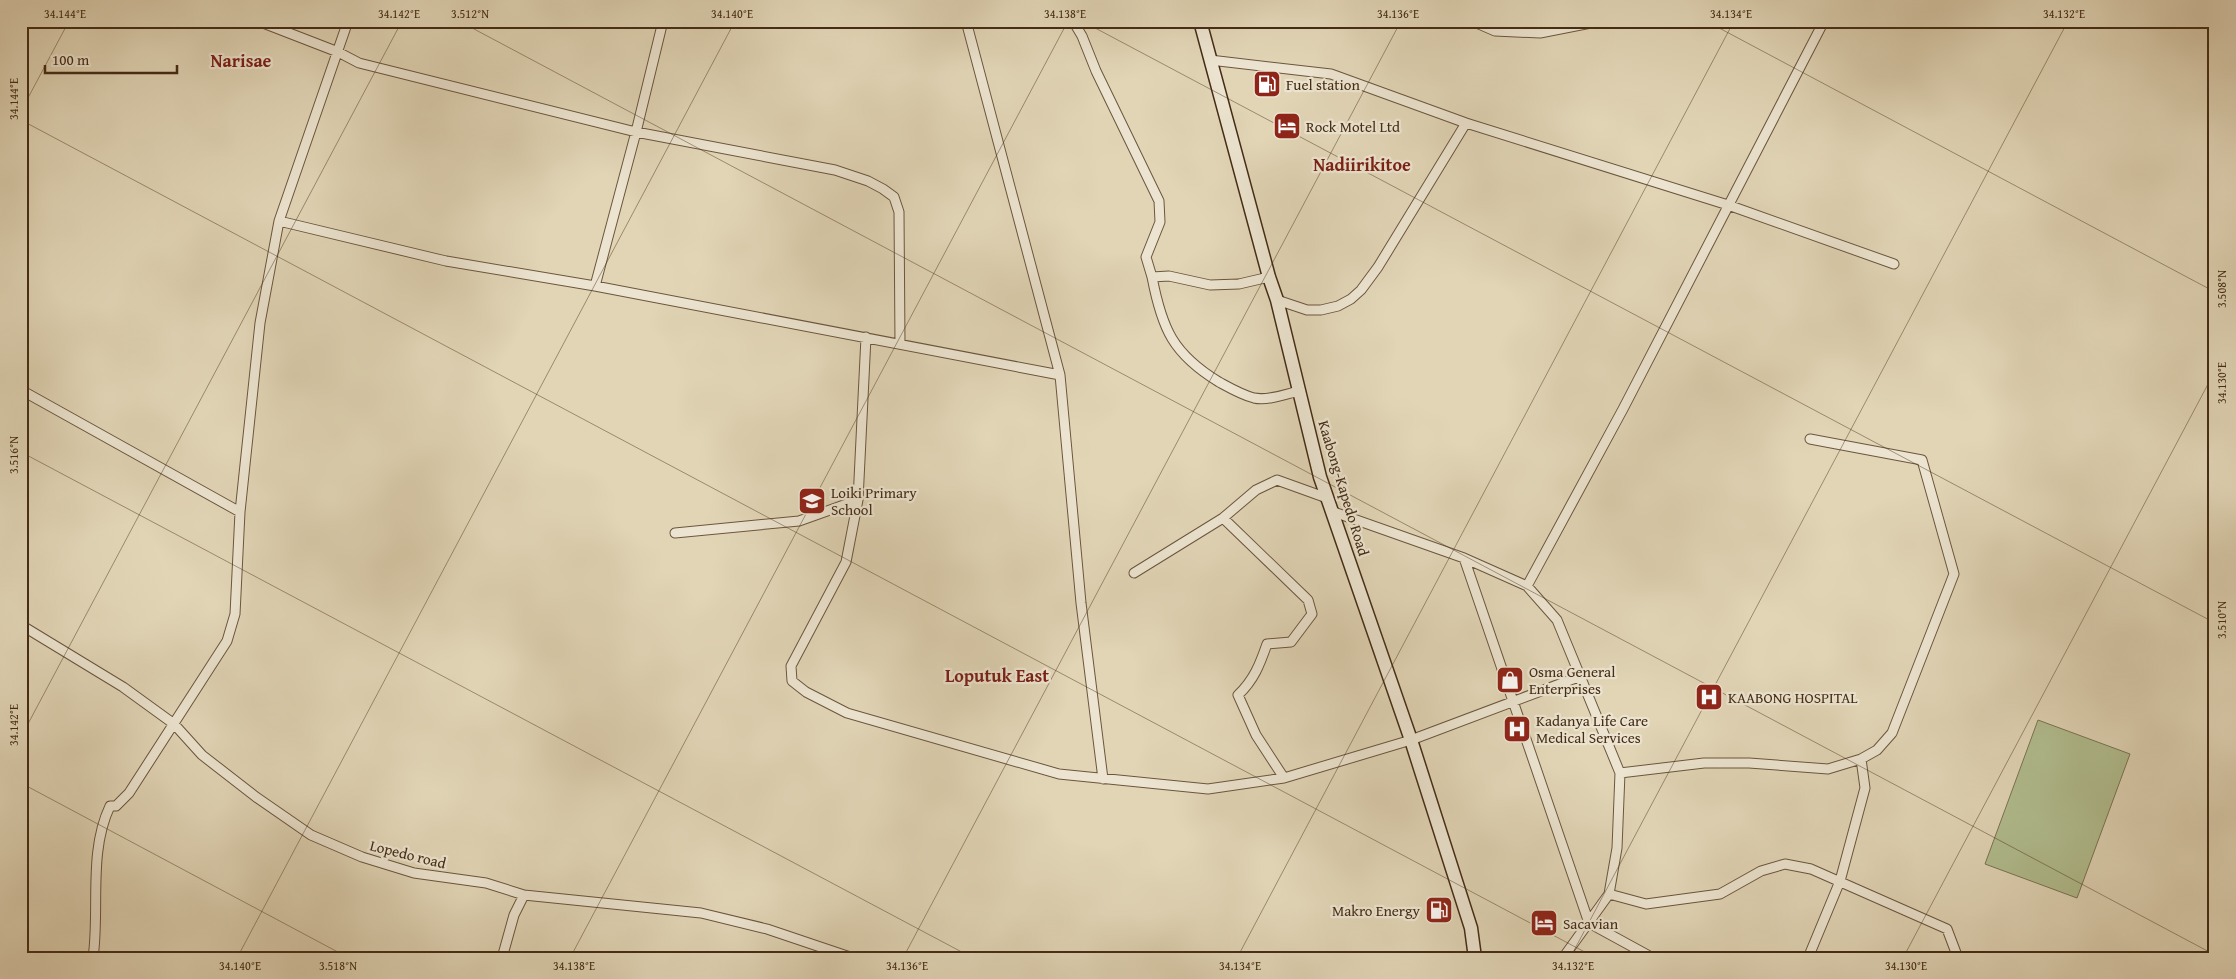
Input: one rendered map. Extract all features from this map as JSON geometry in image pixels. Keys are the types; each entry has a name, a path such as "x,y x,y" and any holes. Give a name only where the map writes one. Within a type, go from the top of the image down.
{"main road":[{"name":"Kaabong-Kapedo Road","path":"1200,21 1269,277 1277,300 1327,498 1411,740 1471,928 1475,958"}],"street":[{"path":"258,21 338,52 358,63 636,132 836,170 868,181 894,197 899,212 900,343"},
{"path":"93,958 100,844 104,821 110,806 116,806 129,793 174,724 227,641 235,614 240,512 260,323 279,221 348,21"},
{"path":"595,286 663,21"},
{"path":"966,21 1060,375 1081,603 1103,778"},
{"path":"1073,21 1082,36 1096,71 1159,201 1160,222 1146,257 1157,304 1170,336 1195,366 1234,390 1255,398 1278,396 1299,391"},
{"path":"1472,21 1496,31 1540,33 1601,21"},
{"path":"1528,586 1623,409 1824,21"},
{"path":"1210,60 1331,74 1466,123 1728,205 1894,264"},
{"path":"1277,300 1307,310 1321,310 1338,306 1351,299 1361,290 1371,279 1466,123"},
{"path":"279,221 446,261 595,286 1060,375"},
{"path":"1152,277 1176,277 1210,286 1238,284 1269,277"},
{"path":"866,337 858,500 846,562 791,666 792,681 806,692 847,713 1058,774 1208,789 1284,778 1411,740 1581,676"},
{"path":"21,390 240,512"},
{"path":"1620,773 1704,762 1749,763 1828,769 1860,759 1876,750 1892,732 1954,574 1922,460 1810,439"},
{"path":"1134,573 1223,518 1256,490 1277,480 1327,498"},
{"path":"675,533 798,521 858,500"},
{"path":"1331,511 1464,558 1528,586 1557,620 1620,773 1617,848 1609,894 1563,958"},
{"path":"1223,518 1308,600 1312,614 1291,642 1267,644 1250,684 1238,695 1256,735 1284,778"},
{"path":"1464,558 1589,922 1653,958"},
{"name":"Lopedo road","path":"21,625 123,687 174,724 202,755 256,798 311,835 362,857 414,872 486,883 524,896 701,912 766,929 853,958"},
{"path":"1808,958 1840,881 1865,788 1860,759"},
{"path":"1609,894 1646,904 1720,894 1760,871 1785,864 1812,869 1947,929 1958,958"},
{"path":"502,958 514,915 524,896"}],"green space":[{"path":"2038,720 2130,754 2077,898 1985,864"}],"place":[{"name":"Fuel station","path":"1267,84"},
{"name":"Rock Motel Ltd","path":"1287,126"},
{"name":"Loiki Primary School","path":"812,501"},
{"name":"Osma General Enterprises","path":"1510,680"},
{"name":"KAABONG HOSPITAL","path":"1709,697"},
{"name":"Kadanya Life Care Medical Services","path":"1517,729"},
{"name":"Makro Energy","path":"1439,910"},
{"name":"Sacavian","path":"1544,923"}],"district":[{"name":"Narisae","path":"241,60"},
{"name":"Nadiirikitoe","path":"1362,164"},
{"name":"Loputuk East","path":"997,675"}]}
